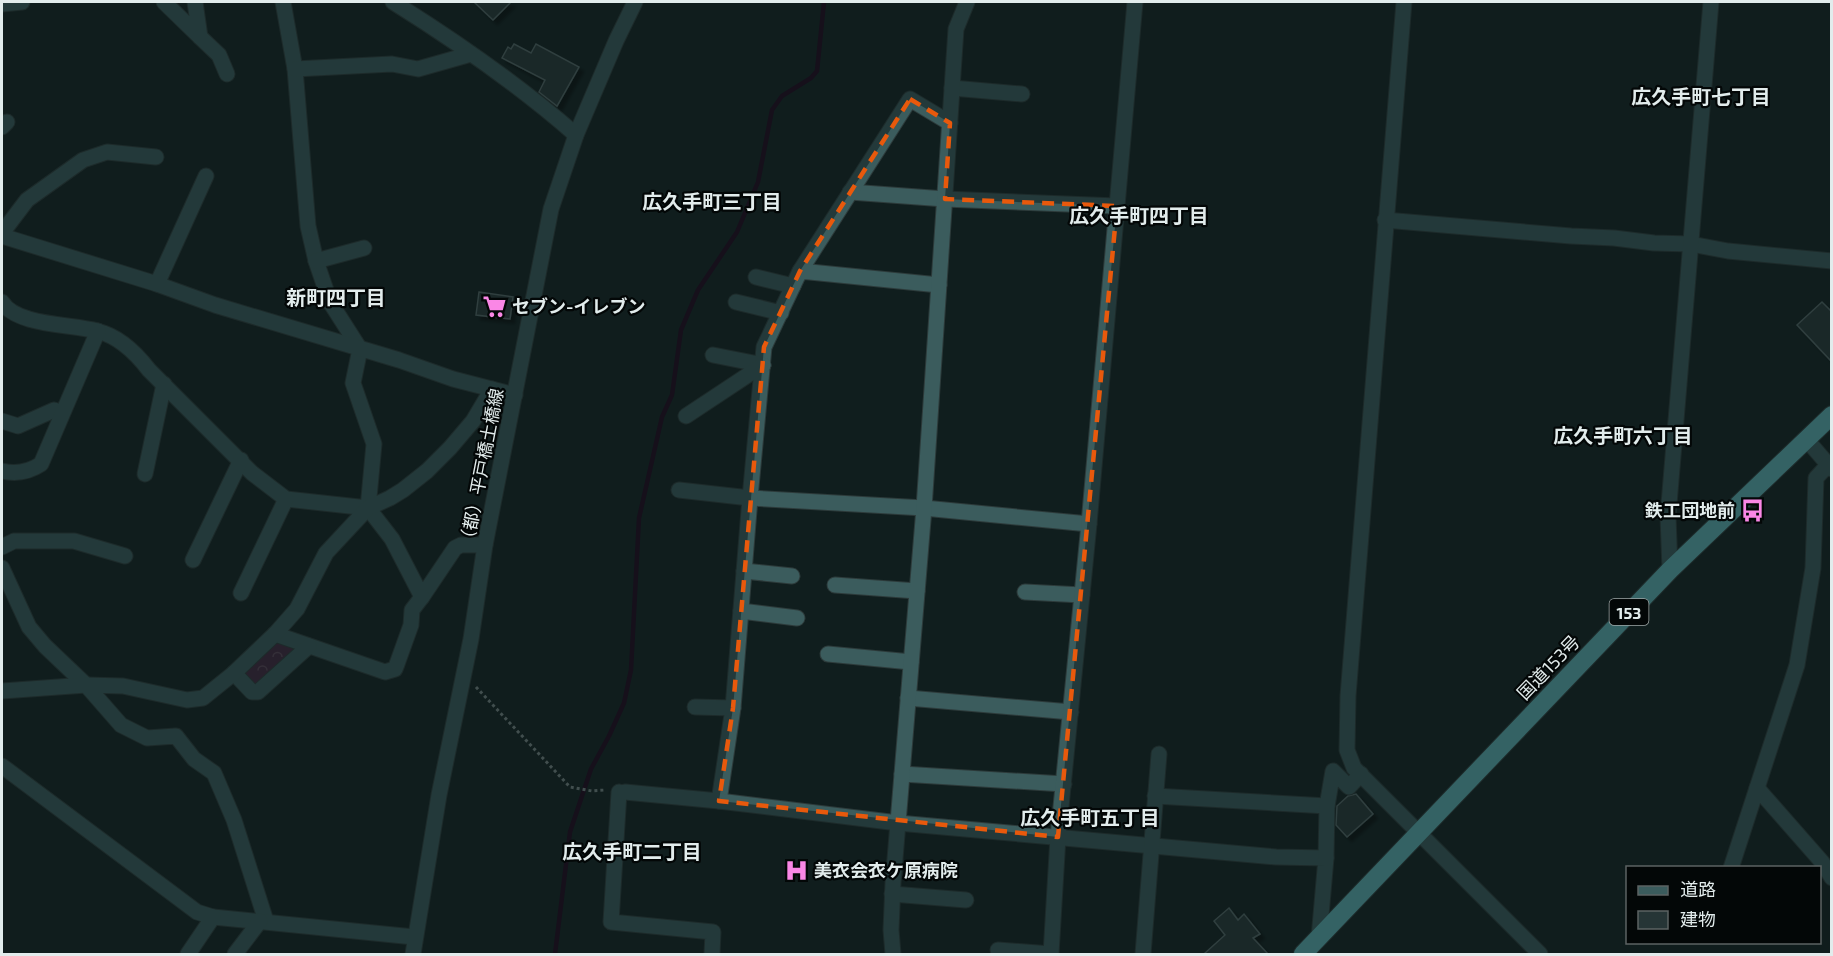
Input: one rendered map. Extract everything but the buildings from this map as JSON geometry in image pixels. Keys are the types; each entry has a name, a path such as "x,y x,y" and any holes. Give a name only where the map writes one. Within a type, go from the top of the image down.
{"highway":[{"name":"国道153号","path":"1303,954 1670,570 1832,415"}],"street":[{"path":"2,4 22,2"},
{"path":"164,2 219,55 227,74"},
{"path":"195,2 200,37"},
{"path":"283,2 295,69 305,211 316,261 330,302 360,349 353,383 374,444 368,508 392,538 422,597"},
{"path":"393,2 471,54 576,135"},
{"name":"（都）平戸橋土橋線","path":"413,954 414,937 439,795 464,675 485,545 551,209 576,135 635,2"},
{"path":"893,954 892,894 924,508 956,29 967,2"},
{"path":"998,950 1051,954 1059,837 1135,2"},
{"path":"1404,2 1348,696 1347,750 1354,768 1540,954"},
{"path":"1670,570 1668,516 1711,2"},
{"path":"295,69 392,64 418,69 471,54"},
{"path":"952,88 1022,94"},
{"path":"719,801 733,708 765,347 800,271 910,99 950,123"},
{"path":"156,157 102,152 83,159 27,200 2,235 157,284 215,305 515,395"},
{"path":"157,284 206,176"},
{"path":"850,192 945,199 1117,206"},
{"path":"1385,220 1571,236 1614,237 1654,243 1691,244 1728,251 1832,261"},
{"path":"316,261 364,248"},
{"path":"800,271 939,285"},
{"path":"756,277 793,286"},
{"path":"2,302 6,310 48,324 98,331 118,340 139,357 149,370 252,472 286,499 368,508"},
{"path":"736,302 781,312"},
{"path":"2,471 14,473 34,469 40,464 98,331"},
{"path":"713,356 763,365"},
{"path":"686,416 763,365"},
{"path":"146,474 164,384"},
{"path":"2,691 123,686 187,700 203,698 234,673 275,634 297,609 326,553 368,508 390,498 427,471 473,421 492,389"},
{"path":"2,422 18,426 54,410 61,413"},
{"path":"1731,866 1797,665 1813,568 1816,478 1830,467 1807,440"},
{"path":"193,560 241,460"},
{"path":"680,490 750,498 924,508 1089,524"},
{"path":"241,592 286,499"},
{"path":"2,547 14,541 74,542 125,556"},
{"path":"275,634 385,672 395,669 411,625 412,610 455,548 461,545 485,545"},
{"path":"2,568 29,627 121,725 147,738 176,736 194,759 214,773 234,820 263,921"},
{"path":"744,571 792,576"},
{"path":"835,585 917,591"},
{"path":"1025,592 1082,595"},
{"path":"741,611 797,618"},
{"path":"234,673 252,692 258,692 309,646"},
{"path":"828,654 911,662"},
{"path":"908,698 1071,712"},
{"path":"695,707 733,708"},
{"path":"1143,954 1159,754"},
{"path":"2,766 197,912 213,917 414,937"},
{"path":"1319,938 1326,858 1327,806 1333,771 1349,787 1360,774"},
{"path":"902,774 1064,784"},
{"path":"1757,788 1822,862 1832,878"},
{"path":"712,954 713,932 611,922 622,792 719,801 898,823 1276,857 1326,858"},
{"path":"1155,796 1327,806"},
{"path":"892,894 966,900"},
{"path":"188,954 213,917"},
{"path":"235,954 263,921"}],"path":[{"path":"464,675 570,787 592,791"}],"highlighted area":[{"path":"910,99 950,123 945,199 1117,206 1058,837 719,801 733,708 764,347 800,271"}],"green space":[{"path":"275,634 308,646 258,692 234,673"}],"waterway":[{"path":"555,954 570,832 591,769 624,703 631,670 639,518 662,417 672,395 681,330 698,290 737,232 758,182 772,110 782,96 811,78 817,71 824,2"}],"place":[{"name":"セブン-イレブン","path":"494,306"},
{"name":"鉄工団地前","path":"1753,510"},
{"name":"美衣会衣ケ原病院","path":"796,870"}],"district":[{"name":"広久手町七丁目","path":"1701,96"},
{"name":"広久手町三丁目","path":"712,201"},
{"name":"広久手町四丁目","path":"1139,215"},
{"name":"新町四丁目","path":"336,297"},
{"name":"広久手町六丁目","path":"1623,435"},
{"name":"広久手町五丁目","path":"1090,817"},
{"name":"広久手町二丁目","path":"632,851"}]}
